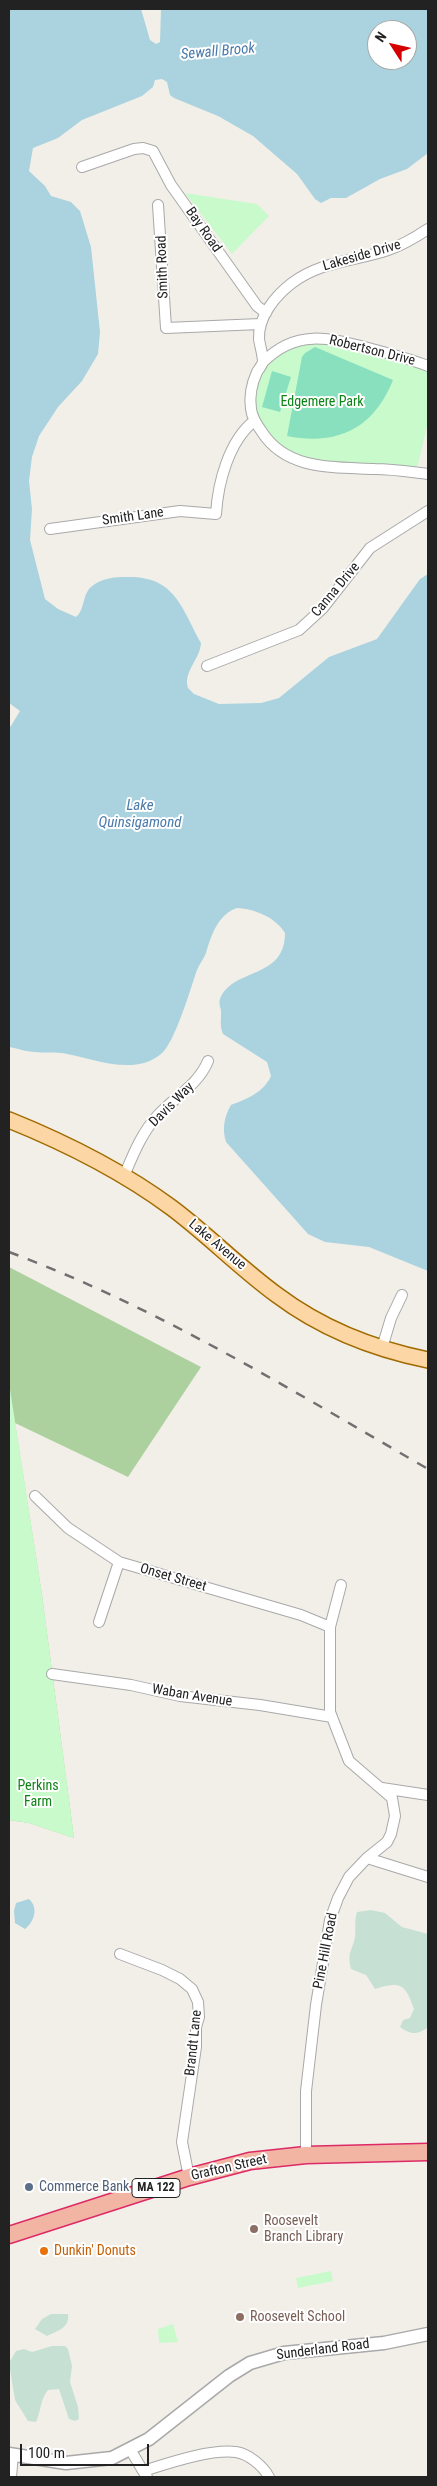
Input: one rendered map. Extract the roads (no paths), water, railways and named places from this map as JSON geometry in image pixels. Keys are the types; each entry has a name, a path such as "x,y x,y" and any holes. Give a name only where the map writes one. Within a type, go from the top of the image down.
{"highway":[{"name":"Grafton Street","path":"9,2235 189,2177 250,2161 306,2155 428,2152"}],"main road":[{"name":"Lake Avenue","path":"9,1120 64,1144 124,1176 186,1218 284,1300 332,1329 382,1348 428,1360"}],"street":[{"name":"Bay Road","path":"82,167 143,148 153,151 171,185 257,306 266,313"},
{"name":"Smith Road","path":"158,205 166,328 260,324"},
{"name":"Lakeside Drive","path":"260,324 282,292 303,276 327,264 390,250 412,240 428,228"},
{"path":"260,324 259,342 263,362 254,379 251,393 251,410 254,421 271,445 283,454 298,461 327,466 428,474"},
{"name":"Robertson Drive","path":"263,362 293,342 322,338 342,341 428,366"},
{"name":"Smith Lane","path":"50,529 180,511 216,514 224,475 234,445 241,431 254,421"},
{"name":"Canna Drive","path":"207,666 299,630 323,608 370,548 428,511"},
{"name":"Davis Way","path":"124,1176 137,1147 152,1122 196,1081 208,1061"},
{"path":"382,1348 391,1318 402,1295"},
{"name":"Onset Street","path":"35,1496 68,1528 118,1562 295,1613 330,1627"},
{"path":"99,1622 118,1562"},
{"name":"Pine Hill Road","path":"306,2155 306,2091 316,2005 330,1920 342,1887 367,1858 387,1842 394,1825 394,1804 392,1798 349,1761 332,1718 328,1698 331,1668 330,1627 341,1585"},
{"name":"Waban Avenue","path":"52,1674 131,1686 180,1696 278,1708 332,1718"},
{"path":"382,1788 428,1795"},
{"path":"367,1858 428,1877"},
{"name":"Brandt Lane","path":"120,1954 180,1979 192,1989 198,2002 199,2017 196,2027 196,2047 182,2142 189,2177"},
{"name":"Sunderland Road","path":"11,2454 66,2463 112,2458 149,2439 229,2376 250,2364 284,2353 371,2345 428,2334"},
{"path":"130,2449 145,2474 203,2455 235,2452 246,2456 261,2466 269,2477"},
{"path":"11,2454 11,2477"}],"water":[{"name":"Lake Quinsigamond","path":"9,9 141,9 150,40 156,44 160,42 161,9 428,9 428,153 407,169 380,179 346,198 331,198 321,203 315,199 297,174 253,136 218,116 174,98 170,95 167,82 162,79 155,80 153,87 142,96 82,120 58,138 33,148 29,171 45,186 51,196 71,202 80,211 91,247 100,332 98,354 82,381 58,407 39,436 32,457 29,481 32,509 30,540 45,599 58,609 76,617 81,610 88,590 103,580 122,577 143,578 156,582 166,588 181,606 201,643 198,655 188,676 188,688 194,694 219,704 261,703 279,698 329,657 377,639 420,579 428,574 428,1271 369,1247 325,1242 308,1234 226,1142 224,1123 231,1105 259,1091 271,1076 267,1062 223,1034 219,1003 227,989 236,982 268,966 277,959 283,948 285,933 270,918 251,910 237,908 230,911 220,920 198,968 172,1039 161,1054 150,1061 126,1065 113,1064 62,1053 32,1052 9,1047 9,727 20,711 9,703"},
{"path":"29,1899 35,1911 31,1923 25,1929 15,1923 14,1911 16,1903"}],"railway":[{"path":"9,1252 118,1298 170,1324 274,1380 428,1469"}],"place":[{"name":"Commerce Bank","path":"29,2187"},
{"name":"Roosevelt Branch Library","path":"254,2229"},
{"name":"Dunkin' Donuts","path":"44,2251"},
{"name":"Roosevelt School","path":"240,2317"}],"water label":[{"name":"Sewall Brook","path":"218,52"}],"park label":[{"name":"Edgemere Park","path":"322,402"},
{"name":"Perkins Farm","path":"38,1794"}]}
